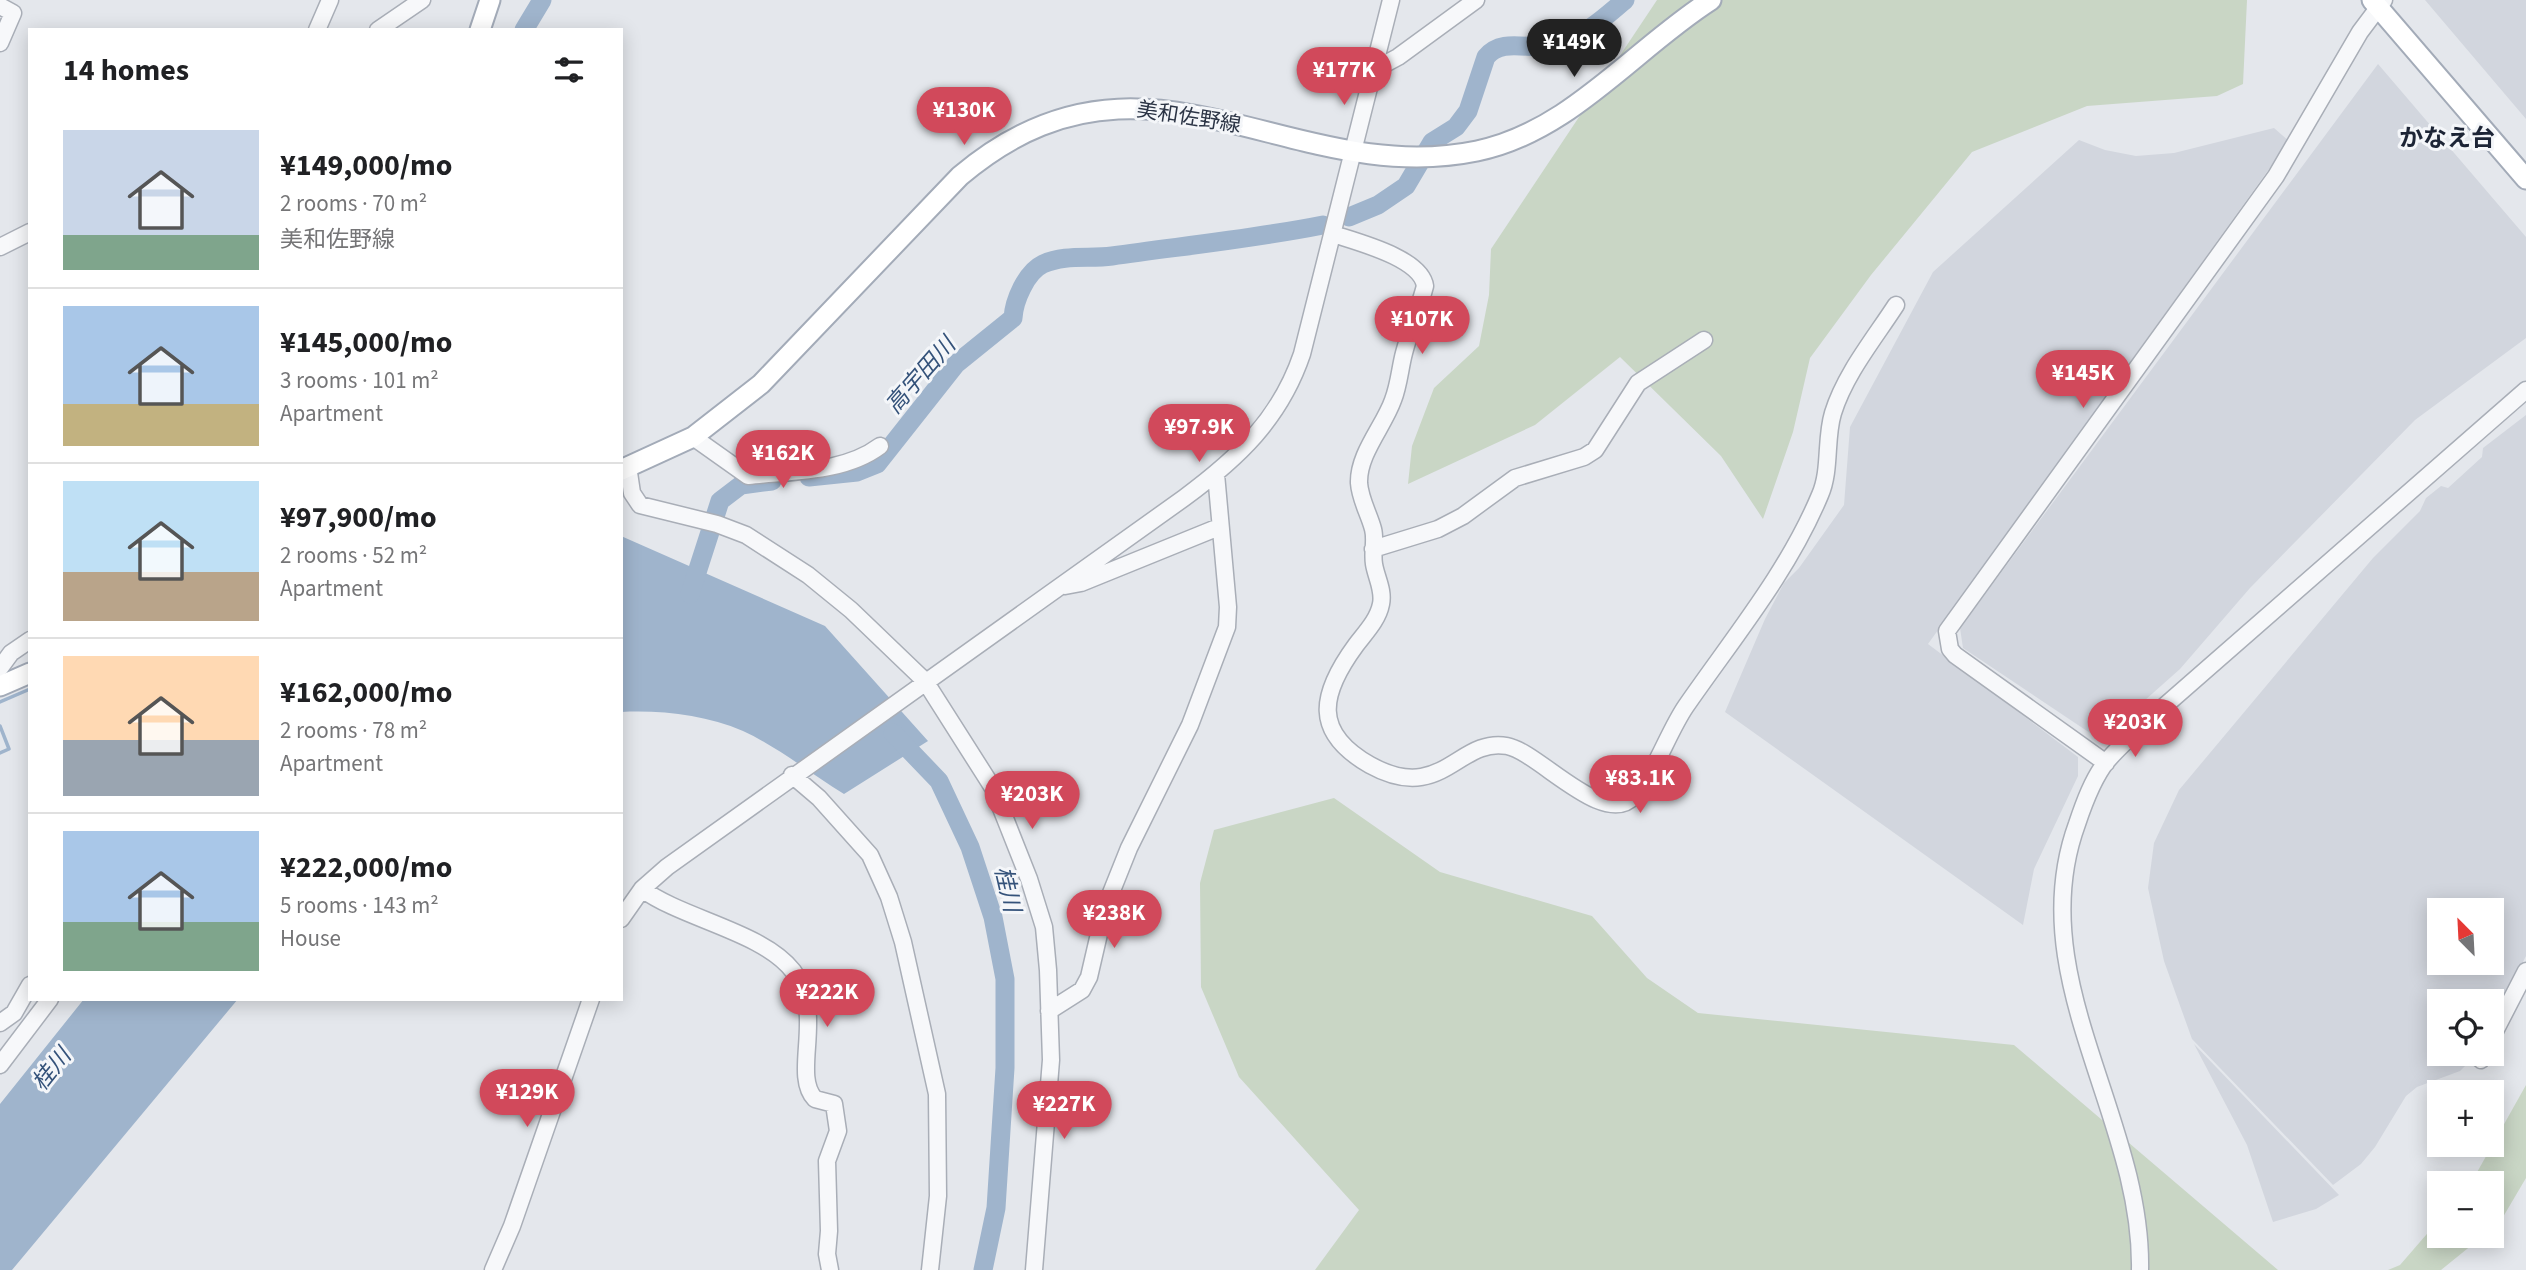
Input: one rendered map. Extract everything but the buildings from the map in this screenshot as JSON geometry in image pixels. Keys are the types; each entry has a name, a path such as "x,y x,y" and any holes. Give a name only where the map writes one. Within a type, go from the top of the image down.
{"main road":[{"path":"481,28 490,0"},
{"name":"美和佐野線","path":"625,468 693,437 761,384 960,176 995,149 1038,127 1092,112 1156,108 1353,150 1423,158 1480,150 1549,123 1660,35 1711,0"},
{"path":"2378,2 2526,179"},
{"path":"0,685 28,674"}],"street":[{"path":"318,28 330,0"},
{"path":"381,28 422,0"},
{"path":"623,916 642,889 667,867 1216,474 1259,434 1290,385 1309,331 1370,72 1391,0"},
{"path":"1370,72 1398,57 1476,0"},
{"path":"2106,763 1955,655 1947,640 1947,631 2276,177 2378,2"},
{"path":"0,6 13,13 0,43"},
{"path":"0,247 28,233"},
{"path":"1332,234 1405,262 1419,272 1425,283 1393,402 1361,468 1360,489 1375,536 1373,549 1382,598 1380,610 1344,661 1331,690 1327,718 1338,741 1373,766 1410,778 1434,774 1481,749 1503,745 1528,755 1589,797 1612,805 1623,804 1637,792 1684,710 1751,616 1784,562 1822,493 1829,428 1841,393 1896,305"},
{"path":"1373,549 1438,529 1463,516 1515,478 1584,457 1595,450 1638,383 1704,340"},
{"path":"2140,1270 2135,1205 2067,970 2061,929 2064,866 2083,805 2106,763 2136,730 2526,390"},
{"path":"693,437 748,475 836,465 867,456 880,446"},
{"path":"625,468 632,493 640,505 712,523 765,546 808,575 851,610 922,683 972,752 1014,836 1044,927 1051,1060 1034,1270"},
{"path":"1049,1011 1082,990 1089,977 1105,908 1129,848 1190,725 1223,638 1229,617 1219,527 1220,485 1216,474"},
{"path":"1061,585 1081,583 1219,527"},
{"path":"0,668 11,653 28,641"},
{"path":"794,774 870,855 885,886 903,942 937,1094 938,1196 930,1270"},
{"path":"642,889 668,907 768,950 786,963 801,984 810,1010 806,1073 809,1090 815,1099 833,1103 838,1131 827,1161 827,1254 830,1270"},
{"path":"2504,1014 2526,971"},
{"path":"0,1023 11,1017 28,988"},
{"path":"0,1065 48,1001"},
{"path":"493,1270 512,1226 590,1001"}],"shaded area":[{"path":"2425,0 2526,0 2526,119"},
{"path":"2378,64 2526,237 2526,338 2415,420 2250,588 2180,669 2108,733 2093,735 1963,648 1960,628"},
{"path":"2274,128 2289,141 1928,644 2078,757 2078,776 2034,869 2023,925 1725,712 1765,619 1784,583 1799,568 1844,505 1850,427 1933,272 2079,140 2105,150 2136,156 2174,153"},
{"path":"2526,415 2526,956 2504,999 2504,989 2427,989 2427,1066 2465,1066 2460,1071 2436,1080 2427,1080 2427,1083 2406,1096 2375,1147 2361,1164 2333,1185 2192,1039 2164,961 2148,888 2154,843 2179,790 2373,558 2420,511 2426,498 2441,486 2448,488 2482,457 2483,448"},
{"path":"2194,1044 2339,1195 2316,1209 2273,1222 2247,1145"}],"green space":[{"path":"1657,0 2247,0 2243,84 2217,96 2087,106 1972,152 1871,275 1810,358 1793,432 1763,519 1721,456 1620,357 1535,425 1408,484 1412,446 1434,388 1479,346 1489,295 1491,249"},
{"path":"1334,798 1440,872 1592,916 1647,978 1698,1013 2014,1045 2278,1270 1315,1270 1359,1210 1239,1077 1201,987 1200,883 1214,830"},
{"path":"2526,1085 2526,1178 2504,1215 2504,1171 2478,1171 2486,1157 2504,1157 2504,1124"},
{"path":"2427,1234 2427,1248 2468,1248 2441,1270 2388,1270 2400,1265"}],"water":[{"path":"623,537 825,626 928,741 844,794 768,744 743,731 714,721 652,712 623,712"},
{"path":"82,1001 236,1001 12,1270 0,1270 0,1104"}],"waterway":[{"path":"525,28 542,0"},
{"name":"高宇田川","path":"1349,217 1378,205 1406,186 1432,142 1456,127 1468,111 1486,57 1493,51 1501,47 1546,47 1565,42 1592,27 1625,0"},
{"name":"高宇田川","path":"809,477 857,472 877,464 956,364 1013,318 1022,288 1031,273 1043,264 1060,259 1112,256 1323,225"},
{"name":"高宇田川","path":"690,594 720,501 741,485 772,481"},
{"path":"0,702 28,690"},
{"path":"0,726 9,749 0,753"},
{"name":"桂川","path":"893,733 939,781 970,847 993,917 1005,979 1005,1068 996,1208 983,1270"}],"district":[{"name":"かなえ台","path":"2447,138"}]}
